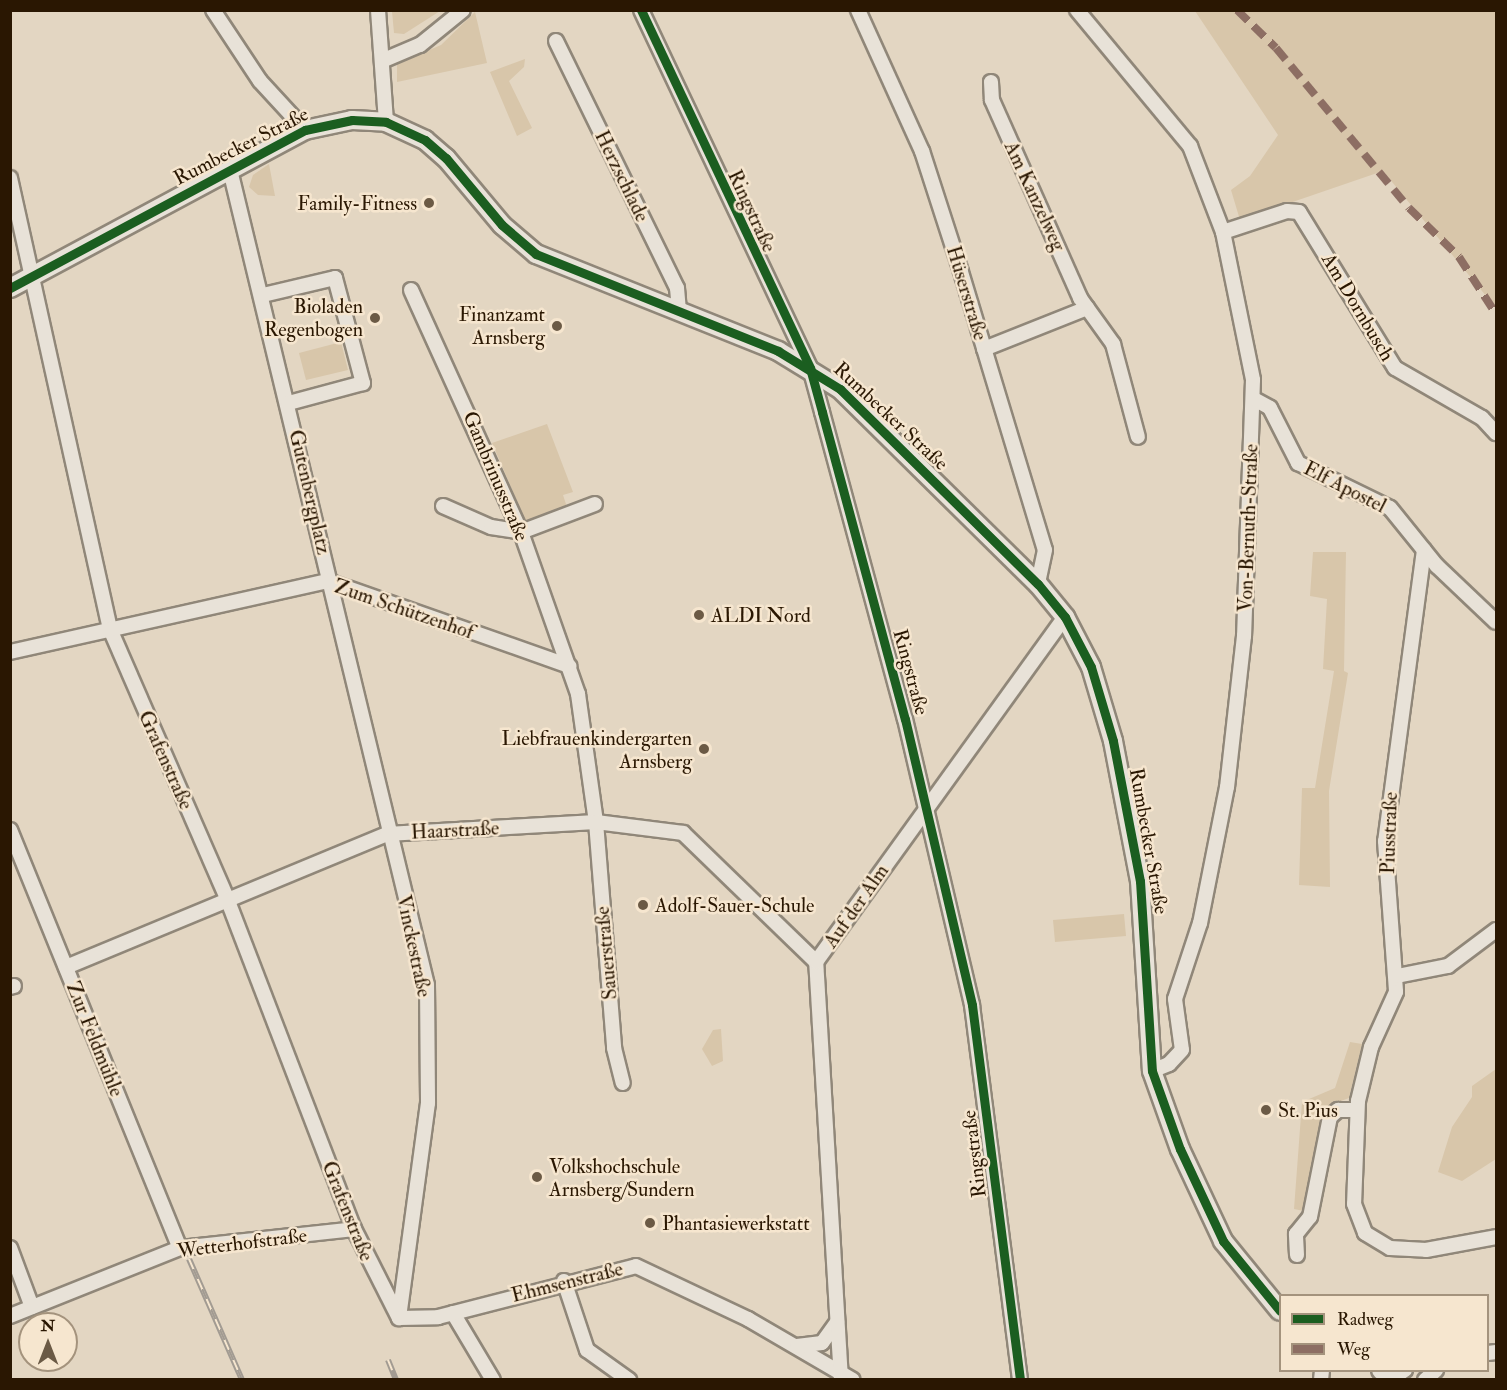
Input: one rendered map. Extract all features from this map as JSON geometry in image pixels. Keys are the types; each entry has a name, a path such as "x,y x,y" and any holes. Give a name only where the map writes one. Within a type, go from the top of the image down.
{"street":[{"path":"213,10 260,81 305,130"},
{"path":"378,10 384,60 386,122"},
{"path":"384,60 420,45 463,10"},
{"name":"Ringstraße","path":"641,10 810,368 925,809 972,1005 1020,1380"},
{"name":"Hüserstraße","path":"858,10 922,151 1045,550 1038,584"},
{"name":"Von-Bernuth-Straße","path":"1077,10 1190,146 1223,232 1248,340 1254,399 1244,636 1227,787 1200,922 1175,999 1182,1050 1169,1064 1152,1071"},
{"name":"Herzschlade","path":"556,41 677,288 679,313"},
{"name":"Am Kanzelweg","path":"991,82 996,109 1087,308 1113,344 1138,437"},
{"name":"Rumbecker Straße","path":"10,288 305,130 352,120 386,122 425,140 446,158 502,225 536,254 810,368 865,412 1038,584 1065,617 1103,701 1131,825 1143,905 1152,1071 1180,1149 1223,1241 1244,1273 1279,1309"},
{"name":"Gutenbergplatz","path":"230,170 289,403 328,581"},
{"name":"Grafenstraße","path":"10,178 110,629 228,901 354,1230 399,1318"},
{"name":"Am Dornbusch","path":"1223,232 1287,211 1299,212 1395,368 1482,418 1497,433"},
{"name":"Gutenbergplatz","path":"263,295 334,278 363,383 289,403"},
{"name":"Gambrinusstraße","path":"411,290 521,532 570,666"},
{"path":"984,349 1087,308"},
{"name":"Elf Apostel","path":"1254,399 1270,408 1298,463 1377,499 1424,550 1497,622"},
{"path":"443,506 491,527 521,532 595,504"},
{"name":"Piusstraße","path":"1424,550 1385,842 1397,976 1395,1004 1373,1042 1358,1110 1354,1204 1359,1223 1373,1239 1412,1250 1497,1237"},
{"name":"Zum Schützenhof","path":"10,652 328,581 570,666"},
{"name":"Vinckestraße","path":"328,581 387,834 427,985 428,1103 399,1318"},
{"name":"Auf der Alm","path":"840,1374 816,962 1065,617"},
{"path":"570,666 596,822"},
{"name":"Haarstraße","path":"66,967 387,834 596,822 692,839 816,962"},
{"name":"Sauerstraße","path":"596,822 614,1048 623,1083"},
{"name":"Zur Feldmühle","path":"10,830 180,1248"},
{"path":"1397,976 1448,966 1497,930"},
{"path":"1297,1255 1296,1234 1310,1218 1330,1117 1338,1110 1358,1110"},
{"name":"Wetterhofstraße","path":"10,1316 180,1248 354,1230"},
{"path":"10,1248 32,1307"},
{"name":"Ehmsenstraße","path":"399,1318 453,1313 564,1281 636,1266 796,1346 853,1380"},
{"path":"564,1281 587,1350 630,1380"},
{"path":"453,1313 494,1380"},
{"path":"796,1346 822,1344 837,1322"}],"shaded area":[{"path":"392,10 440,11 404,34 394,33"},
{"path":"1195,11 1496,11 1496,308 1383,171 1240,220 1231,190 1250,176 1278,135"},
{"path":"475,12 487,63 397,82 397,64 441,45"},
{"path":"525,59 524,67 509,81 532,128 517,136 490,72"},
{"path":"269,164 275,196 258,195 249,187 253,175"},
{"path":"341,342 348,370 306,380 299,353"},
{"path":"547,424 573,492 563,495 567,507 526,522 492,443"},
{"path":"1313,552 1346,552 1344,671 1348,673 1329,791 1330,887 1299,885 1302,788 1315,788 1334,671 1323,669 1327,599 1310,596"},
{"path":"1124,914 1126,936 1055,942 1053,920"},
{"path":"721,1029 723,1061 712,1066 702,1049 713,1030"},
{"path":"1350,1042 1362,1044 1349,1098 1330,1105 1321,1117 1304,1211 1294,1209 1302,1102 1335,1088"},
{"path":"1496,1069 1496,1159 1462,1181 1438,1172 1452,1127 1472,1097 1472,1086"}],"railway":[{"path":"189,1259 242,1380"},
{"path":"388,1360 396,1380"}],"marked path":[{"path":"1237,10 1276,48 1409,208 1459,257 1496,314"}],"cycle path":[{"path":"641,10 810,368 905,719 972,1005 1020,1380"},
{"path":"10,288 305,130 352,120 386,122 425,140 446,158 502,225 536,254 778,351 840,389 1038,584 1065,617 1091,667 1113,741 1140,881 1152,1071 1180,1149 1223,1241 1279,1310"}],"place":[{"name":"Family-Fitness","path":"429,203"},
{"name":"Bioladen Regenbogen","path":"375,318"},
{"name":"Finanzamt Arnsberg","path":"557,326"},
{"name":"ALDI Nord","path":"699,615"},
{"name":"Liebfrauenkindergarten Arnsberg","path":"704,749"},
{"name":"Adolf-Sauer-Schule","path":"643,905"},
{"name":"St. Pius","path":"1266,1110"},
{"name":"Volkshochschule Arnsberg/Sundern","path":"537,1177"},
{"name":"Phantasiewerkstatt","path":"650,1223"}]}
